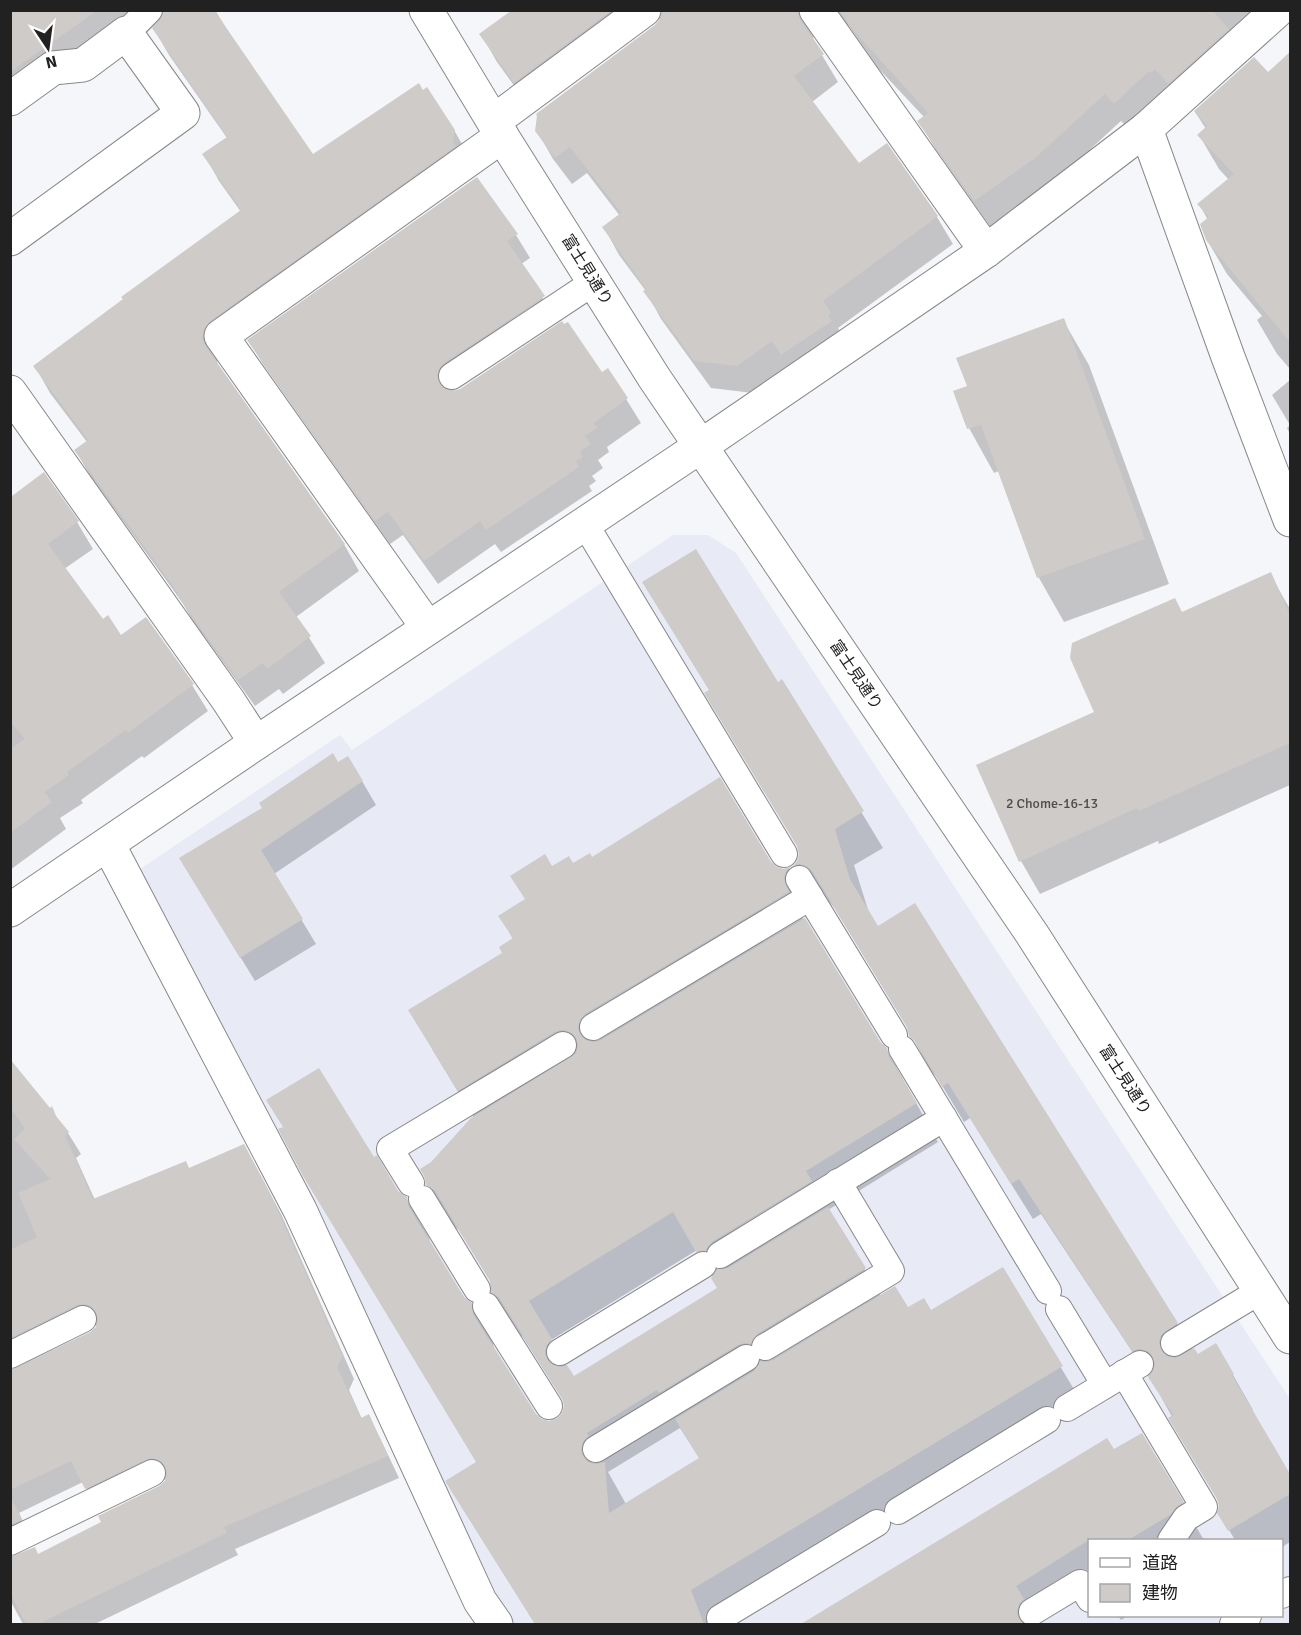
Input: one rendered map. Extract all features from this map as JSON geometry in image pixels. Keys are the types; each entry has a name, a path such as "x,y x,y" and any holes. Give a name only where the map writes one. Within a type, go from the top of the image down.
{"street":[{"name":"富士見通り","path":"426,10 655,379 1032,934 1290,1337"},
{"path":"428,628 221,336 498,128 644,10"},
{"path":"816,10 986,251"},
{"path":"10,910 701,446 986,251 1146,129 1278,10"},
{"path":"10,99 53,68 83,64 126,33 183,113 10,239"},
{"path":"1146,129 1228,357 1290,520"},
{"path":"10,392 256,743"},
{"path":"108,844 300,1210 480,1600 496,1624"}],"lane":[{"path":"126,33 149,10"},
{"path":"452,376 594,282"},
{"path":"585,524 784,854"},
{"path":"593,1027 805,888 1054,1300 1123,1374 1204,1507 1186,1518 1172,1539"},
{"path":"549,1406 542,1363 482,1298 390,1149 563,1045"},
{"path":"542,1363 944,1118"},
{"path":"596,1449 891,1271 838,1182"},
{"path":"1174,1343 1260,1291"},
{"path":"10,1355 83,1319"},
{"path":"720,1618 1123,1374"},
{"path":"10,1542 152,1473"},
{"path":"1032,1612 1080,1583 1088,1597"}],"shaded area":[{"path":"673,535 708,535 736,553 1290,1399 1290,1624 511,1624 490,1591 435,1478 365,1309 140,869 340,735 352,750"}],"building":[{"path":"10,10 98,10 10,72"},
{"path":"164,10 214,10 313,154 419,83 423,90 427,87 455,130 453,143 456,146 210,321 204,329 202,338 206,347 345,544 279,592 311,636 267,669 263,663 238,680 74,450 88,440 33,366 123,299 121,297 241,210 202,154 227,137 152,28 160,20"},
{"path":"512,10 612,10 514,83 479,34"},
{"path":"662,10 797,10 801,21 824,54 794,76 859,163 887,143 938,216 823,301 831,313 828,316 832,321 781,355 772,341 737,366 694,361 643,291 646,289 602,227 621,213 570,147 555,158 535,131 536,114 655,25 661,18"},
{"path":"839,10 1212,10 1229,29 1168,84 1155,69 1151,73 1149,71 1114,104 1105,94 1034,159 974,201 917,121 928,113 855,32"},
{"path":"1290,52 1290,342 1206,240 1200,224 1209,217 1197,204 1234,174 1197,135 1207,126 1194,111 1254,57 1268,72"},
{"path":"477,177 518,234 507,241 545,296 444,363 437,376 440,385 452,391 460,389 562,321 564,324 568,322 602,372 608,368 628,398 594,423 597,428 585,436 591,444 580,452 583,457 576,461 579,467 486,530 480,521 424,561 388,512 375,521 247,340"},
{"path":"1064,318 1145,539 1037,578 981,425 967,429 953,391 967,386 956,358"},
{"path":"44,472 79,521 48,544 103,619 108,615 121,635 146,617 194,684 128,733 126,730 67,772 69,775 45,792 52,802 10,833 10,745 13,747 25,739 10,722 10,493 12,496"},
{"path":"696,549 778,682 782,679 864,811 835,829 850,879 878,926 915,903 1178,1323 1161,1335 1159,1343 1162,1351 1167,1356 1175,1358 1194,1348 1198,1354 1216,1343 1234,1374 1232,1375 1290,1474 1290,1494 1228,1531 1217,1513 1219,1506 1217,1499 1168,1418 1173,1415 1148,1377 1155,1364 1152,1356 1148,1351 1140,1349 1132,1351 1019,1179 1011,1184 948,1083 942,1087 915,1041 909,1036 907,1027 812,871 799,864 793,866 799,854 797,846 704,693 709,690 642,582"},
{"path":"1271,572 1290,615 1290,743 1139,811 1137,808 1019,862 976,765 1094,712 1070,658 1072,643 1175,598 1182,612"},
{"path":"333,753 338,762 348,756 363,781 261,850 303,919 240,958 179,858 262,808 259,803"},
{"path":"720,777 771,862 784,869 790,867 784,879 789,892 585,1014 578,1028 580,1034 586,1040 594,1042 601,1040 805,918 881,1043 887,1048 889,1057 917,1103 806,1171 812,1181 712,1242 706,1251 696,1252 673,1212 529,1301 552,1339 545,1352 547,1359 553,1365 561,1367 567,1365 574,1376 717,1288 711,1278 717,1269 728,1268 828,1207 866,1268 757,1334 751,1344 738,1345 659,1393 657,1390 587,1433 589,1436 583,1442 581,1450 588,1462 605,1463 609,1513 699,1458 675,1419 754,1371 760,1361 773,1360 895,1286 908,1307 924,1298 931,1310 1003,1267 1063,1366 691,1590 704,1624 535,1624 445,1481 476,1462 303,1176 278,1129 283,1127 266,1100 319,1068 374,1157 377,1155 398,1191 407,1197 409,1207 464,1297 472,1303 473,1314 536,1414 549,1421 557,1418 564,1406 562,1398 499,1298 491,1292 490,1281 435,1191 426,1185 420,1169 431,1162 471,1118 576,1053 578,1045 576,1038 570,1032 562,1030 555,1032 458,1091 408,1010 502,953 499,947 513,938 498,916 525,899 510,876 545,854 552,866 569,856 573,863 590,853 592,857"},
{"path":"10,1059 50,1108 52,1106 56,1116 69,1132 65,1136 93,1199 186,1161 189,1168 244,1144 270,1193 343,1357 337,1367 361,1418 369,1414 388,1456 224,1527 227,1533 38,1624 26,1624 10,1593 10,1557 35,1547 38,1554 101,1522 98,1516 159,1486 165,1481 167,1473 161,1461 152,1458 85,1489 71,1461 10,1490 10,1370 90,1332 96,1327 98,1319 91,1306 77,1305 10,1338 10,1250 37,1237 18,1193 50,1179 14,1139 25,1129 10,1107"},
{"path":"1142,1433 1184,1502 1170,1515 1130,1539 1088,1539 1016,1586 1024,1599 1019,1604 1017,1612 1024,1624 801,1624 1107,1438 1114,1449"},
{"path":"10,1496 22,1520 10,1525"}]}
